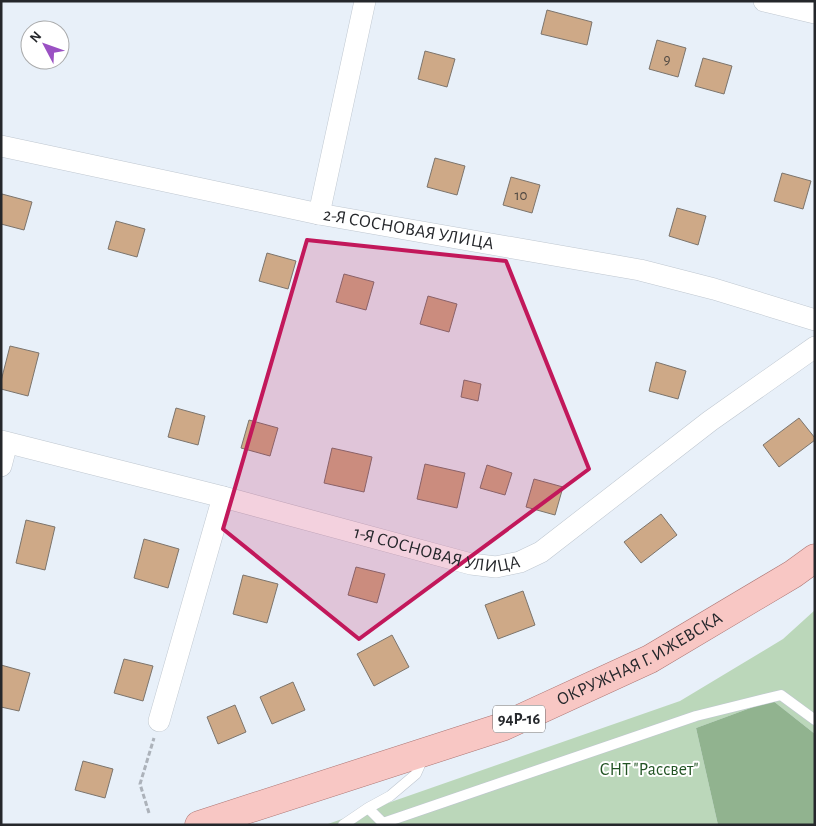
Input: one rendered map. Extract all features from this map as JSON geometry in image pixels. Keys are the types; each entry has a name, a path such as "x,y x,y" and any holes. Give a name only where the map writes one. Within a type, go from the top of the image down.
{"main road":[{"name":"ОКРУЖНАЯ Г. ИЖЕВСКА","path":"200,825 502,727 650,659 794,574 815,558"}],"street":[{"path":"318,214 365,1"},
{"path":"764,1 815,13"},
{"name":"2-Я СОСНОВАЯ УЛИЦА","path":"1,146 318,214 640,270 714,288 815,320"},
{"name":"1-Я СОСНОВАЯ УЛИЦА","path":"4,442 223,497 470,564 496,567 520,562 541,552 710,421 815,347"},
{"path":"1,466 4,442"},
{"path":"159,720 223,497"}],"lane":[{"path":"368,808 383,823 696,716 781,696 814,718"},
{"path":"343,825 390,796 416,774 427,751"}],"path":[{"path":"149,813 140,784 159,720"}],"highlighted area":[{"path":"307,240 506,261 589,469 359,639 223,529"}],"green space":[{"name":"СНТ \"Рассвет\"","path":"815,610 815,734 772,700 696,728 718,825 325,825 680,701 783,639"},
{"path":"772,700 815,734 815,825 718,825 696,728"}],"building":[{"path":"547,10 592,22 587,45 541,34"},
{"path":"657,40 686,48 678,77 649,69"},
{"path":"425,51 455,59 447,87 418,79"},
{"path":"703,58 732,66 724,94 695,86"},
{"path":"435,158 465,166 457,195 427,187"},
{"path":"782,173 811,181 803,209 774,201"},
{"path":"511,177 540,185 532,213 503,205"},
{"path":"2,194 32,202 24,230 1,224"},
{"path":"677,208 706,216 698,245 669,236"},
{"path":"116,221 145,229 137,257 108,249"},
{"path":"267,253 296,261 288,289 259,281"},
{"path":"344,274 374,282 366,310 336,302"},
{"path":"428,296 457,304 449,332 420,324"},
{"path":"10,346 39,353 28,396 1,389 1,381"},
{"path":"656,362 686,371 678,399 649,391"},
{"path":"464,380 481,384 478,401 461,397"},
{"path":"176,408 205,416 198,445 168,437"},
{"path":"799,418 815,440 779,467 763,445"},
{"path":"249,420 278,428 270,456 241,448"},
{"path":"332,448 372,457 364,492 324,483"},
{"path":"425,464 465,473 457,508 417,499"},
{"path":"487,465 512,473 505,495 480,488"},
{"path":"534,479 563,487 555,515 526,507"},
{"path":"661,514 677,535 641,563 624,542"},
{"path":"26,520 55,527 45,570 16,563"},
{"path":"144,539 179,549 168,588 134,578"},
{"path":"356,567 385,574 377,603 348,595"},
{"path":"243,575 278,584 267,623 233,614"},
{"path":"523,591 535,625 498,639 485,605"},
{"path":"392,635 409,667 374,686 357,654"},
{"path":"124,659 153,666 143,701 114,693"},
{"path":"1,665 30,673 19,711 1,707"},
{"path":"293,682 305,710 272,724 260,697"},
{"path":"235,705 246,732 218,744 207,717"},
{"path":"83,761 113,769 105,798 75,790"}]}
